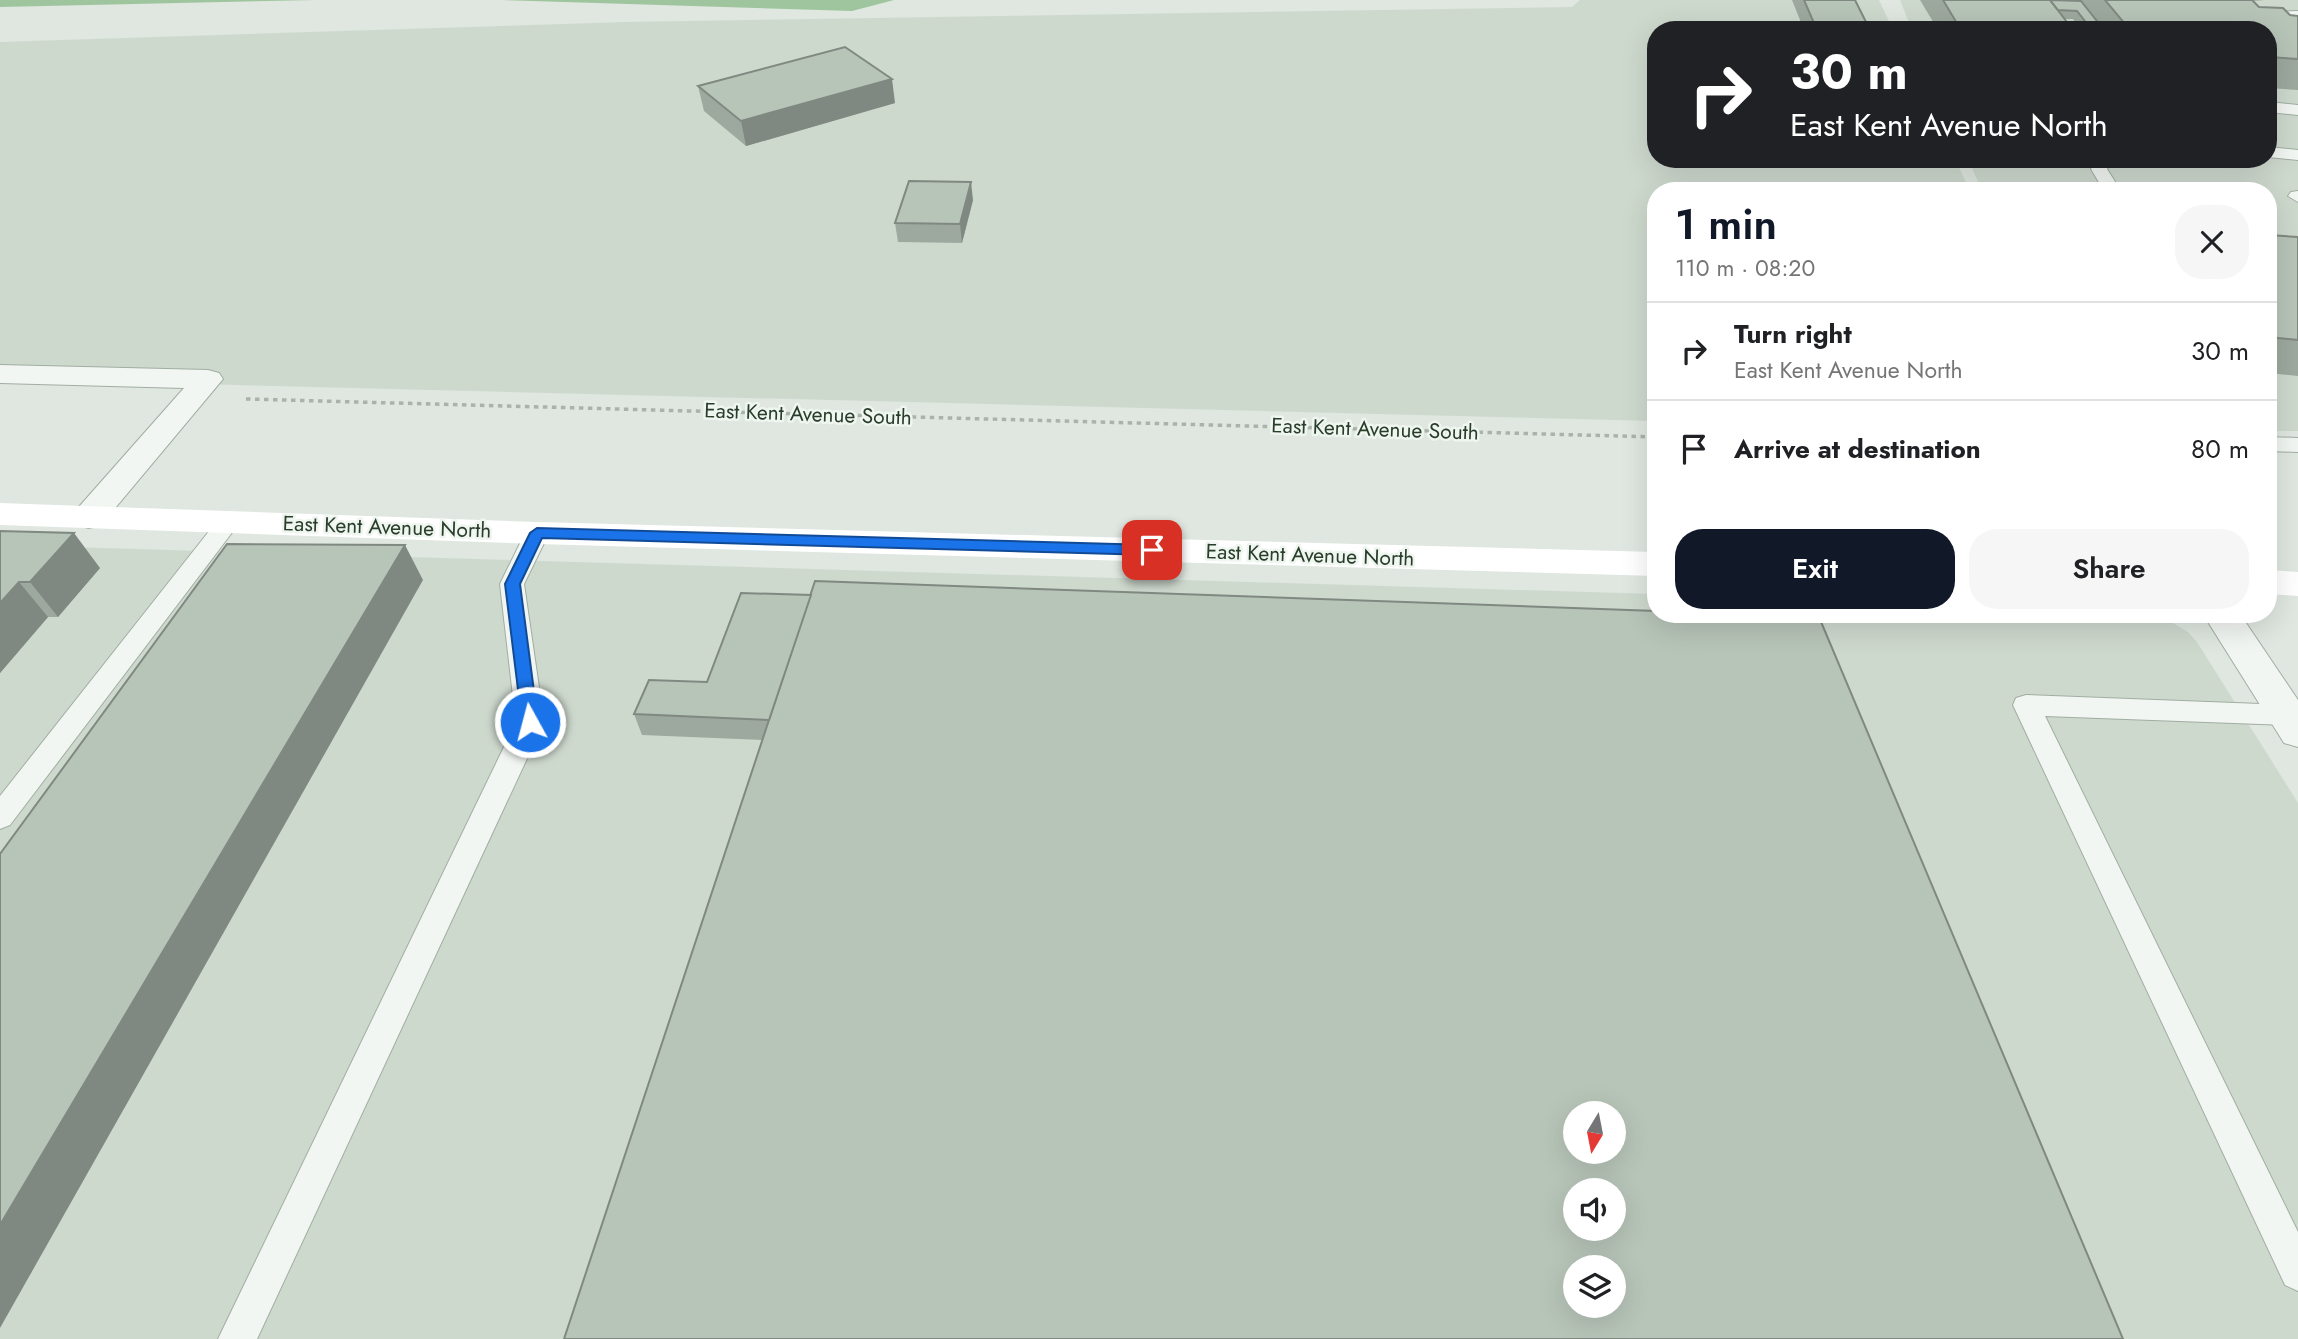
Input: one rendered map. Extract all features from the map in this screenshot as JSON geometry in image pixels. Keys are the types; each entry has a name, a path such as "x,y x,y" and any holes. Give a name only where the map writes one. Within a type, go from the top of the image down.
{"street":[{"path":"0,374 201,388"},
{"path":"89,516 201,388"},
{"name":"East Kent Avenue North","path":"0,514 537,533 1647,564"},
{"path":"2277,583 2298,584"},
{"path":"2227,623 2292,723"}],"lane":[{"path":"2298,15 2276,16 2298,27"},
{"path":"2277,108 2298,110"},
{"path":"2277,153 2298,155"},
{"path":"2277,444 2298,445"},
{"path":"0,817 229,521"},
{"path":"237,1339 530,722 512,584 537,533"},
{"path":"2292,723 2026,705 2298,1272"}],"path":[{"name":"East Kent Avenue South","path":"201,388 1647,437"}],"shaded area":[{"path":"0,0 315,0 0,7"},
{"path":"501,0 894,0 852,11"},
{"path":"1580,0 1879,0 1889,21 1647,21 1647,168 1959,168 1966,182 1647,182 1647,421 0,379 0,42 624,22 1572,7"},
{"path":"1900,0 2298,0 2298,431 2277,431 2277,182 1978,182 1972,168 2277,168 2277,21 1908,21"},
{"path":"0,545 1647,594 1647,623 2173,623 2188,632 2197,642 2298,803 2298,1339 0,1339"}],"building":[{"path":"1804,0 1855,0 1866,21 1813,21"},
{"path":"1943,0 2050,0 2066,21 1956,21"},
{"path":"2050,0 2081,1 2097,21 2085,21 2077,11 2058,10"},
{"path":"2105,0 2252,0 2259,7 2283,8 2290,15 2298,16 2298,59 2277,58 2277,21 2122,21"},
{"path":"845,47 892,79 741,121 698,86"},
{"path":"909,181 971,182 960,224 895,223"},
{"path":"2277,236 2298,237 2298,340 2277,338"},
{"path":"0,531 74,533 30,582 19,582 0,603"},
{"path":"227,544 405,545 0,1225 0,854"},
{"path":"815,581 1647,611 1647,623 1822,623 2123,1339 564,1339"},
{"path":"741,593 811,595 769,720 634,714 649,680 707,682"}],"route":[{"path":"530,722 512,584 537,533 1152,550"}]}
